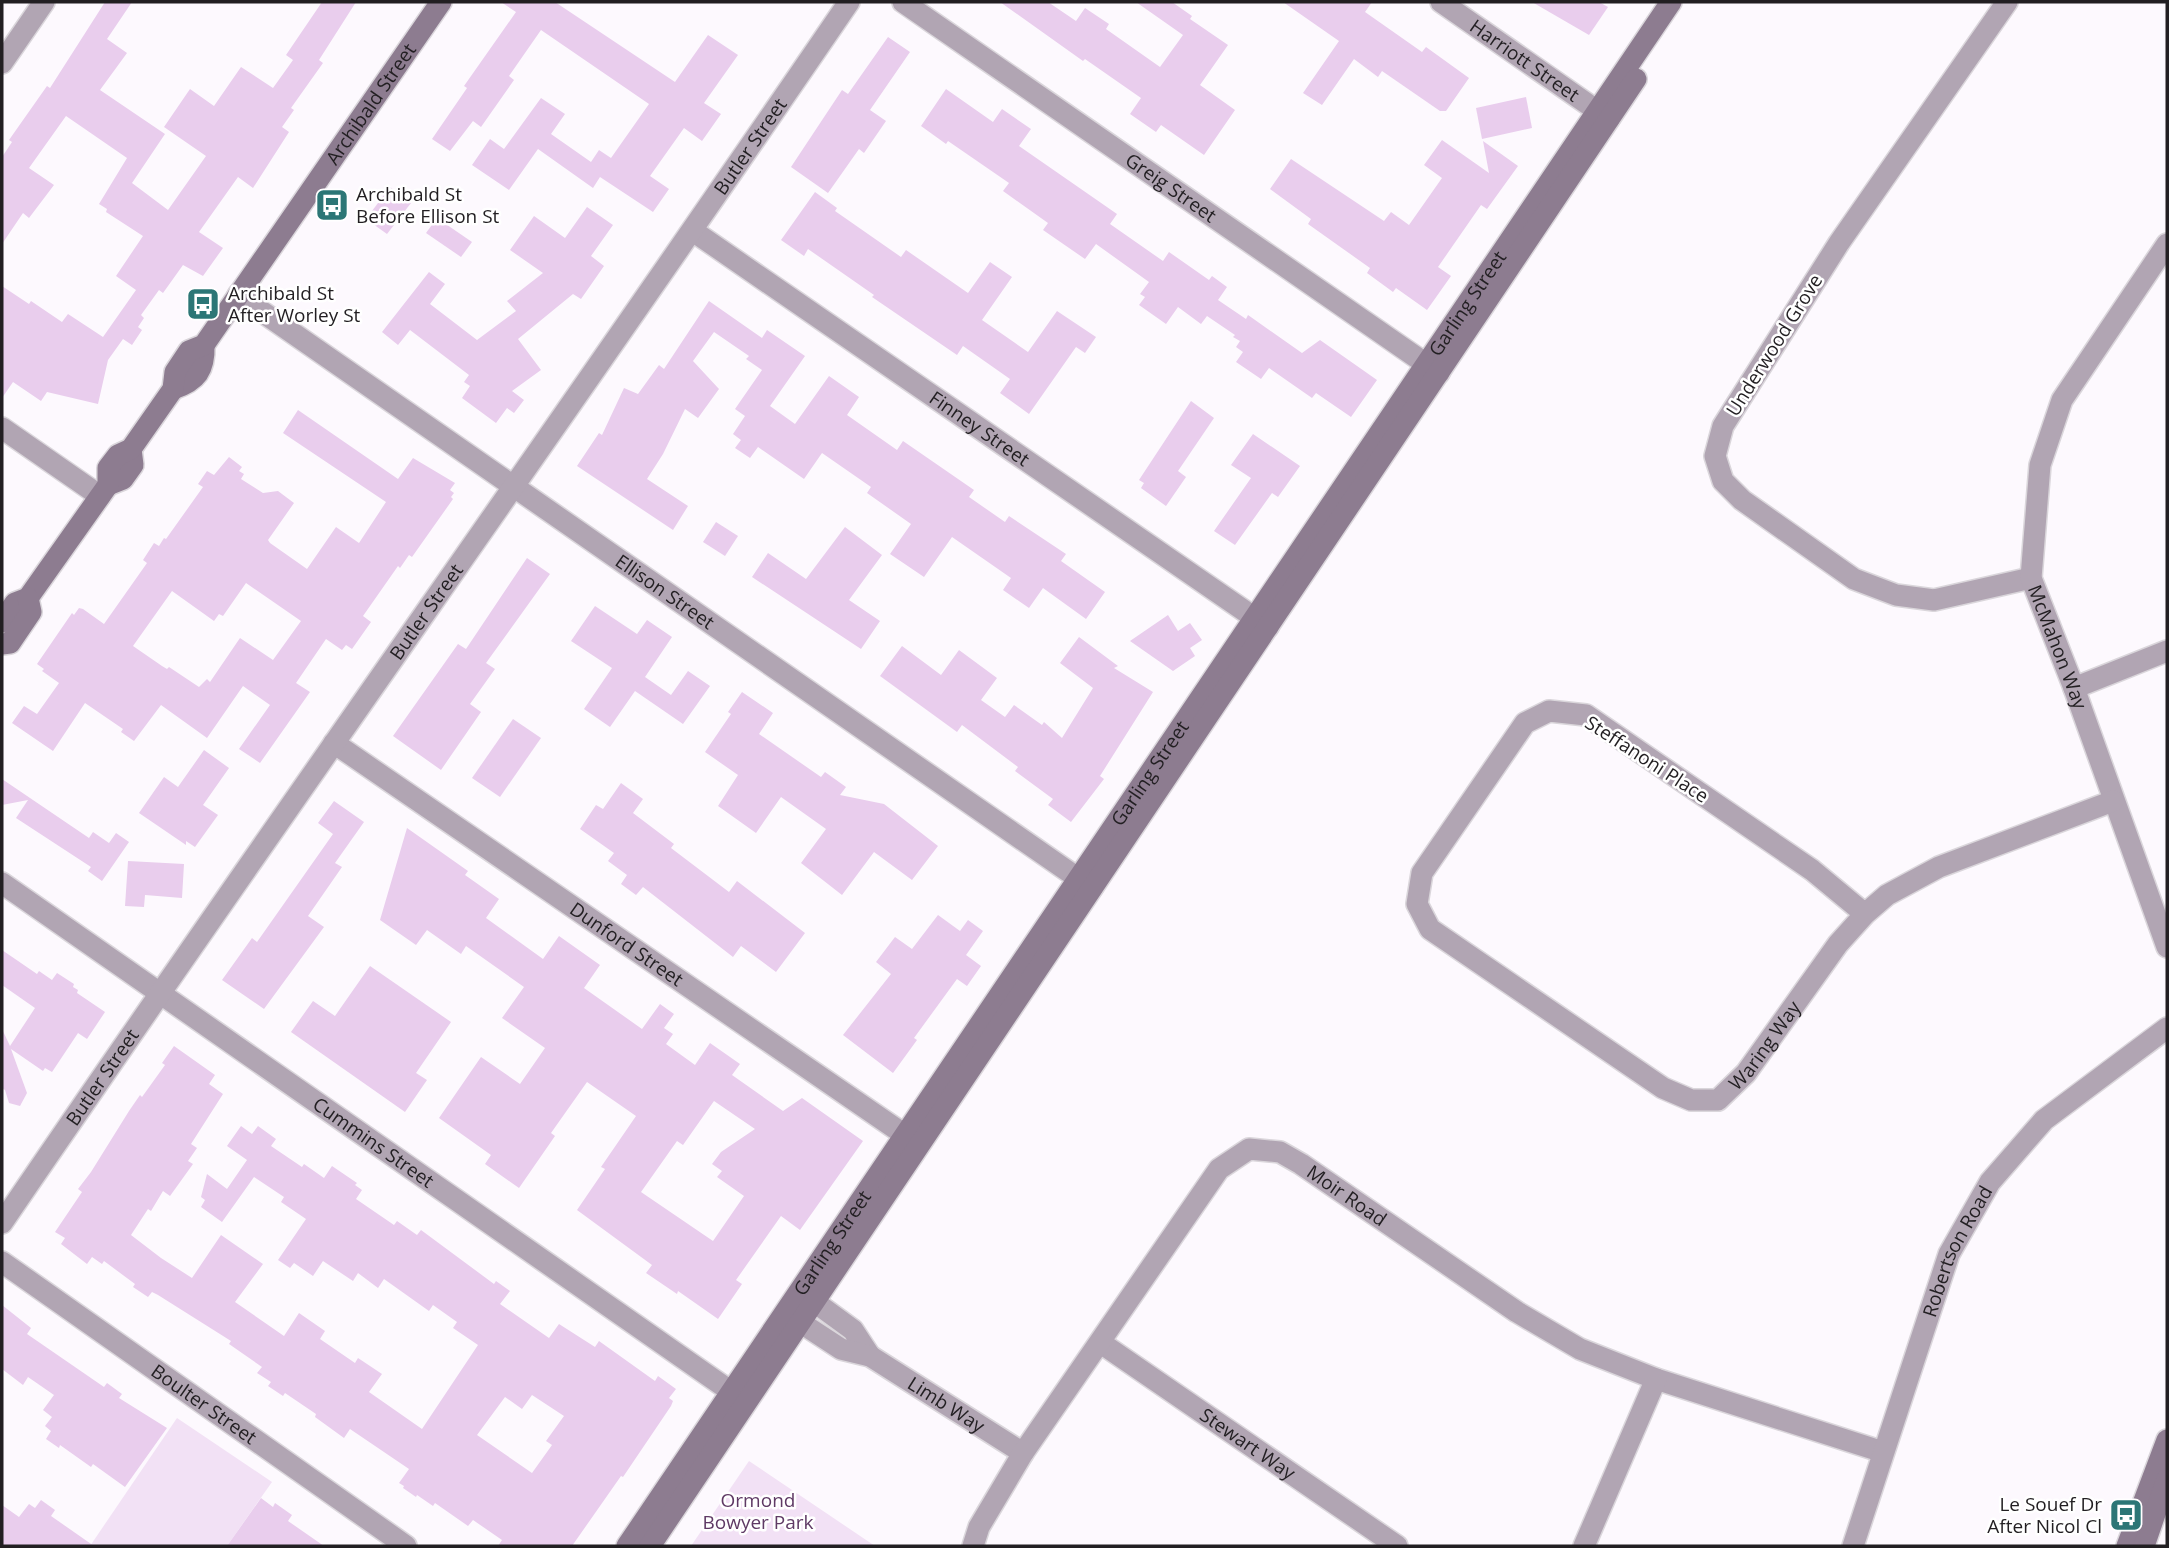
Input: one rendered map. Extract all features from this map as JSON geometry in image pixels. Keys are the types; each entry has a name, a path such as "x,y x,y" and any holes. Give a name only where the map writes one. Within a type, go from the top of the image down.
{"street":[{"path":"2,63 44,2"},
{"name":"Archibald Street","path":"2,622 15,603 27,598 104,490 108,468 118,455 131,449 173,389 175,372 189,351 204,345 441,2"},
{"name":"Butler Street","path":"2,1223 160,992 693,231 849,2"},
{"name":"Greig Street","path":"903,2 1433,368"},
{"name":"Harriott Street","path":"1441,2 1602,114"},
{"name":"Garling Street","path":"650,1546 739,1398 1433,368 1602,114 1671,2"},
{"name":"Garling Street","path":"1602,114 1688,2"},
{"name":"Underwood Grove","path":"2007,2 1832,254 1723,426 1714,456 1723,481 1742,500 1854,579 1896,595 1934,600 2031,578"},
{"name":"Finney Street","path":"693,231 1261,622"},
{"name":"McMahon Way","path":"2167,244 2062,400 2040,465 2031,578 2074,688 2167,947"},
{"name":"Ellison Street","path":"238,295 1085,883"},
{"path":"2,428 104,490"},
{"name":"Archibald Street","path":"2,644 10,643 31,612 27,598"},
{"path":"2074,688 2167,651"},
{"name":"Steffanoni Place","path":"1417,904 1422,873 1525,723 1549,711 1586,715 1812,870 1865,915"},
{"name":"Dunford Street","path":"334,743 912,1141"},
{"name":"Waring Way","path":"1417,904 1430,929 1663,1088 1691,1100 1718,1100 1746,1073 1838,944 1887,895 1939,867 2113,801"},
{"name":"Cummins Street","path":"2,883 739,1398"},
{"name":"Robertson Road","path":"1853,1546 1949,1254 1990,1182 2044,1119 2167,1028"},
{"name":"Moir Road","path":"973,1546 979,1527 1023,1453 1219,1168 1249,1149 1280,1152 1517,1312 1580,1349 1656,1378 1883,1452"},
{"name":"Boulter Street","path":"2,1262 407,1546"},
{"name":"Limb Way","path":"808,1297 853,1330 870,1356"},
{"name":"Limb Way","path":"793,1318 841,1349 870,1356 1023,1453"},
{"name":"Stewart Way","path":"1101,1343 1396,1546"},
{"path":"1584,1546 1656,1378"},
{"name":"Garling Street","path":"627,1546 739,1398"},
{"path":"2127,1546 2167,1440"},
{"path":"2144,1546 2167,1479"}],"green space":[{"path":"177,1418 272,1482 227,1546 90,1546"},
{"name":"Ormond Bowyer Park","path":"749,1461 875,1546 691,1546"}],"building":[{"path":"105,2 132,2 107,39 127,53 100,90 165,134 132,183 168,210 206,156 164,127 190,89 214,106 241,67 273,88 293,60 286,55 322,2 356,2 319,60 323,63 291,108 294,110 282,127 289,132 253,188 238,177 199,232 223,248 203,276 183,265 163,293 159,290 141,315 144,318 138,327 142,330 132,345 123,339 108,360 98,404 47,392 41,401 13,382 2,398 2,286 62,322 68,314 103,337 136,290 116,276 143,236 106,212 107,209 99,204 127,158 66,116 29,168 54,185 29,218 23,213 2,244 2,157 12,142 9,140 47,86 50,88"},
{"path":"501,2 555,2 675,82 708,35 738,55 704,103 721,114 702,141 684,128 650,176 669,189 653,212 600,177 593,188 538,149 509,190 472,165 490,139 504,149 541,98 565,114 551,134 591,162 599,150 611,158 649,104 541,30 509,76 514,80 481,127 473,121 450,151 432,139 467,88 464,86 516,12"},
{"path":"1000,2 1048,2 1076,21 1085,8 1109,24 1106,29 1160,67 1183,35 1136,2 1172,2 1192,16 1190,19 1228,45 1200,85 1235,110 1204,155 1161,125 1156,132 1130,114 1141,98"},
{"path":"1283,2 1372,2 1365,12 1422,52 1426,47 1469,78 1446,111 1440,111 1382,71 1378,77 1354,59 1322,105 1303,93 1339,41"},
{"path":"1532,2 1599,2 1608,7 1589,35"},
{"path":"888,37 910,52 870,110 886,121 864,153 859,149 828,193 791,167 842,90 848,94"},
{"path":"946,89 993,122 1002,109 1031,129 1019,146 1117,214 1110,224 1163,261 1169,252 1209,280 1212,276 1227,287 1218,300 1246,319 1248,315 1302,353 1320,340 1377,380 1351,417 1316,393 1312,398 1269,368 1261,379 1236,362 1243,352 1236,347 1240,341 1207,316 1201,324 1178,307 1166,324 1139,305 1145,297 1140,294 1149,282 1096,244 1085,259 1043,230 1048,223 1003,191 1009,183 921,126"},
{"path":"1526,97 1532,128 1482,139 1476,108"},
{"path":"1442,140 1489,173 1483,141 1518,166 1487,209 1481,205 1438,267 1451,276 1427,310 1396,288 1393,292 1367,273 1370,268 1308,224 1311,219 1270,189 1291,159 1384,221 1391,212 1409,225 1442,178 1424,165"},
{"path":"390,187 411,203 387,234 366,219"},
{"path":"815,192 837,208 835,211 901,257 906,250 968,293 990,262 1012,277 982,320 1028,352 1057,311 1096,337 1085,353 1076,347 1029,414 1000,393 1010,379 963,346 957,355 808,249 804,256 781,240"},
{"path":"587,207 613,225 591,256 604,266 581,299 573,294 518,339 541,370 512,391 524,400 514,413 507,408 496,423 462,398 470,386 464,382 469,375 410,330 398,345 382,332 429,272 445,284 430,304 477,340 516,311 507,301 543,273 510,250 534,216 565,238"},
{"path":"437,218 472,242 461,257 426,233"},
{"path":"709,301 762,338 767,330 805,356 770,406 795,424 829,376 859,397 847,415 897,450 903,441 974,490 969,497 1005,522 1009,516 1066,554 1061,561 1105,592 1086,619 1043,588 1029,608 1003,590 1011,578 952,537 924,577 890,554 911,524 867,493 871,487 822,453 804,479 758,447 750,458 735,448 741,440 733,434 745,416 735,409 762,370 746,359 749,356 714,332 693,361 719,389 698,418 685,409 663,454 647,479 688,506 673,530 577,466 599,433 602,435 624,388 638,394 659,365 664,369"},
{"path":"1191,401 1214,418 1178,471 1186,477 1166,506 1141,488 1144,483 1139,480"},
{"path":"298,410 398,479 413,458 455,483 450,490 454,493 451,497 453,499 412,557 409,555 400,568 398,566 363,616 371,622 352,649 346,645 342,650 326,639 296,683 310,692 260,763 239,749 270,705 243,686 207,738 161,705 134,741 121,732 123,729 85,703 53,751 12,723 24,706 37,714 59,683 37,664 72,613 74,615 79,608 83,609 104,624 147,563 143,560 154,543 159,546 164,538 166,539 203,487 198,484 207,471 214,475 229,457 242,467 239,471 244,474 241,479 263,493 278,491 294,503 268,540 307,569 336,527 359,543 386,502 283,433","holes":["246,583 301,621 273,660 240,638 210,682 207,679 199,687 133,646 172,591 214,621 219,614 223,616"]},
{"path":"1253,434 1300,466 1278,497 1272,493 1235,545 1214,531 1251,478 1231,465"},
{"path":"716,522 738,536 725,556 703,542"},
{"path":"845,527 882,555 849,600 880,621 861,649 752,577 768,553 806,579"},
{"path":"527,558 550,574 486,663 495,669 470,704 481,712 441,770 393,736 458,644 466,649"},
{"path":"595,606 637,634 647,620 672,637 645,677 671,695 688,671 710,686 683,724 635,691 610,727 584,709 612,668 571,641"},
{"path":"1168,615 1178,631 1190,623 1202,640 1190,648 1195,656 1173,671 1130,641"},
{"path":"1079,637 1118,666 1114,668 1153,692 1100,776 1104,779 1071,822 1048,805 1053,799 1015,771 1018,767 962,725 957,732 880,676 902,646 941,675 959,650 997,678 981,700 1005,717 1014,705 1042,725 1044,722 1062,738 1093,688 1060,663"},
{"path":"742,692 773,713 759,734 821,777 825,772 846,787 840,795 884,804 938,846 912,880 874,852 842,895 801,863 826,829 781,797 756,833 718,806 738,775 705,752 731,714 728,712"},
{"path":"513,719 541,738 500,797 472,778"},
{"path":"204,750 229,768 203,805 218,815 195,847 186,841 186,845 139,813 164,777 178,787"},
{"path":"2,779 89,838 93,832 109,843 116,833 129,842 102,881 88,871 91,867 16,818 28,800 2,805"},
{"path":"621,783 643,799 633,813 674,844 671,848 729,892 737,881 805,933 776,972 741,946 733,957 643,887 636,895 621,884 627,875 608,861 614,853 580,829 596,805 603,809"},
{"path":"334,801 364,822 335,863 342,867 308,916 324,927 264,1009 222,980 252,938 257,942 333,834 318,823"},
{"path":"407,828 468,871 465,875 499,899 486,918 543,959 559,936 600,965 584,988 642,1029 660,1004 674,1014 664,1028 673,1034 666,1044 695,1065 710,1043 740,1064 732,1075 783,1111 802,1098 863,1141 800,1230 781,1216 736,1280 742,1284 718,1319 646,1273 652,1265 577,1210 605,1169 601,1167 636,1116 587,1082 551,1133 555,1136 519,1188 485,1164 491,1155 439,1118 481,1057 520,1084 545,1048 502,1018 524,987 466,946 461,954 427,930 416,945 380,920","holes":["714,1101 755,1129 721,1152 712,1164 722,1171 717,1177 744,1196 713,1241 641,1192 677,1141 683,1145"]},
{"path":"128,861 184,864 182,898 145,895 144,907 125,906"},
{"path":"938,915 960,931 968,920 983,931 966,955 981,966 967,986 957,979 914,1038 917,1040 893,1073 843,1035 891,974 876,962 895,937 912,949"},
{"path":"2,950 37,974 39,971 52,980 57,973 74,984 77,993 105,1012 87,1039 78,1033 52,1072 45,1068 43,1071 11,1049 27,1093 20,1106 9,1103 2,1088 2,1029 10,1046 35,1008 2,985"},
{"path":"370,966 451,1022 416,1073 427,1080 405,1112 291,1032 313,1001 335,1016"},
{"path":"174,1046 215,1075 209,1084 223,1094 191,1144 197,1148 188,1161 193,1164 170,1196 163,1191 131,1235 192,1278 221,1235 263,1264 235,1302 284,1336 299,1313 325,1331 320,1339 355,1363 358,1358 382,1374 369,1392 422,1429 478,1345 453,1328 457,1322 433,1305 429,1311 384,1279 378,1288 358,1273 353,1281 323,1261 313,1276 294,1263 290,1268 278,1260 306,1219 281,1202 284,1197 254,1177 222,1222 201,1207 205,1200 201,1197 207,1174 227,1189 247,1160 227,1146 241,1126 252,1134 258,1126 276,1139 271,1146 324,1178 332,1166 357,1183 355,1185 362,1190 356,1199 394,1225 397,1221 417,1235 421,1230 494,1284 496,1281 510,1291 500,1304 549,1338 559,1324 595,1347 599,1341 655,1381 658,1376 676,1389 669,1398 673,1401 671,1406 572,1546 498,1546 502,1540 473,1520 468,1526 435,1503 433,1506 403,1488 399,1483 409,1469 350,1429 344,1438 315,1417 316,1414 285,1393 283,1396 268,1386 271,1382 257,1373 262,1367 229,1344 231,1341 158,1295 152,1292 148,1297 104,1261 102,1264 92,1257 87,1264 61,1244 65,1238 55,1232 82,1192 78,1189 140,1095 142,1097 165,1065 162,1063","holes":["532,1395 564,1416 546,1441 552,1445 532,1473 477,1435 505,1397 522,1409"]},
{"path":"2,1305 31,1328 27,1334 104,1387 107,1383 122,1394 119,1398 167,1428 125,1487 93,1464 91,1467 60,1445 59,1448 46,1439 51,1431 45,1426 52,1417 43,1410 54,1395 28,1377 23,1385 2,1369"},
{"path":"261,1498 273,1507 275,1503 292,1515 288,1521 324,1546 227,1546"},
{"path":"41,1500 55,1510 51,1516 94,1546 2,1546 2,1505 19,1517 29,1504 35,1508"}],"place":[{"name":"Archibald St Before Ellison St","path":"332,205"},
{"name":"Archibald St After Worley St","path":"203,304"},
{"name":"Le Souef Dr After Nicol Cl","path":"2126,1515"}]}
